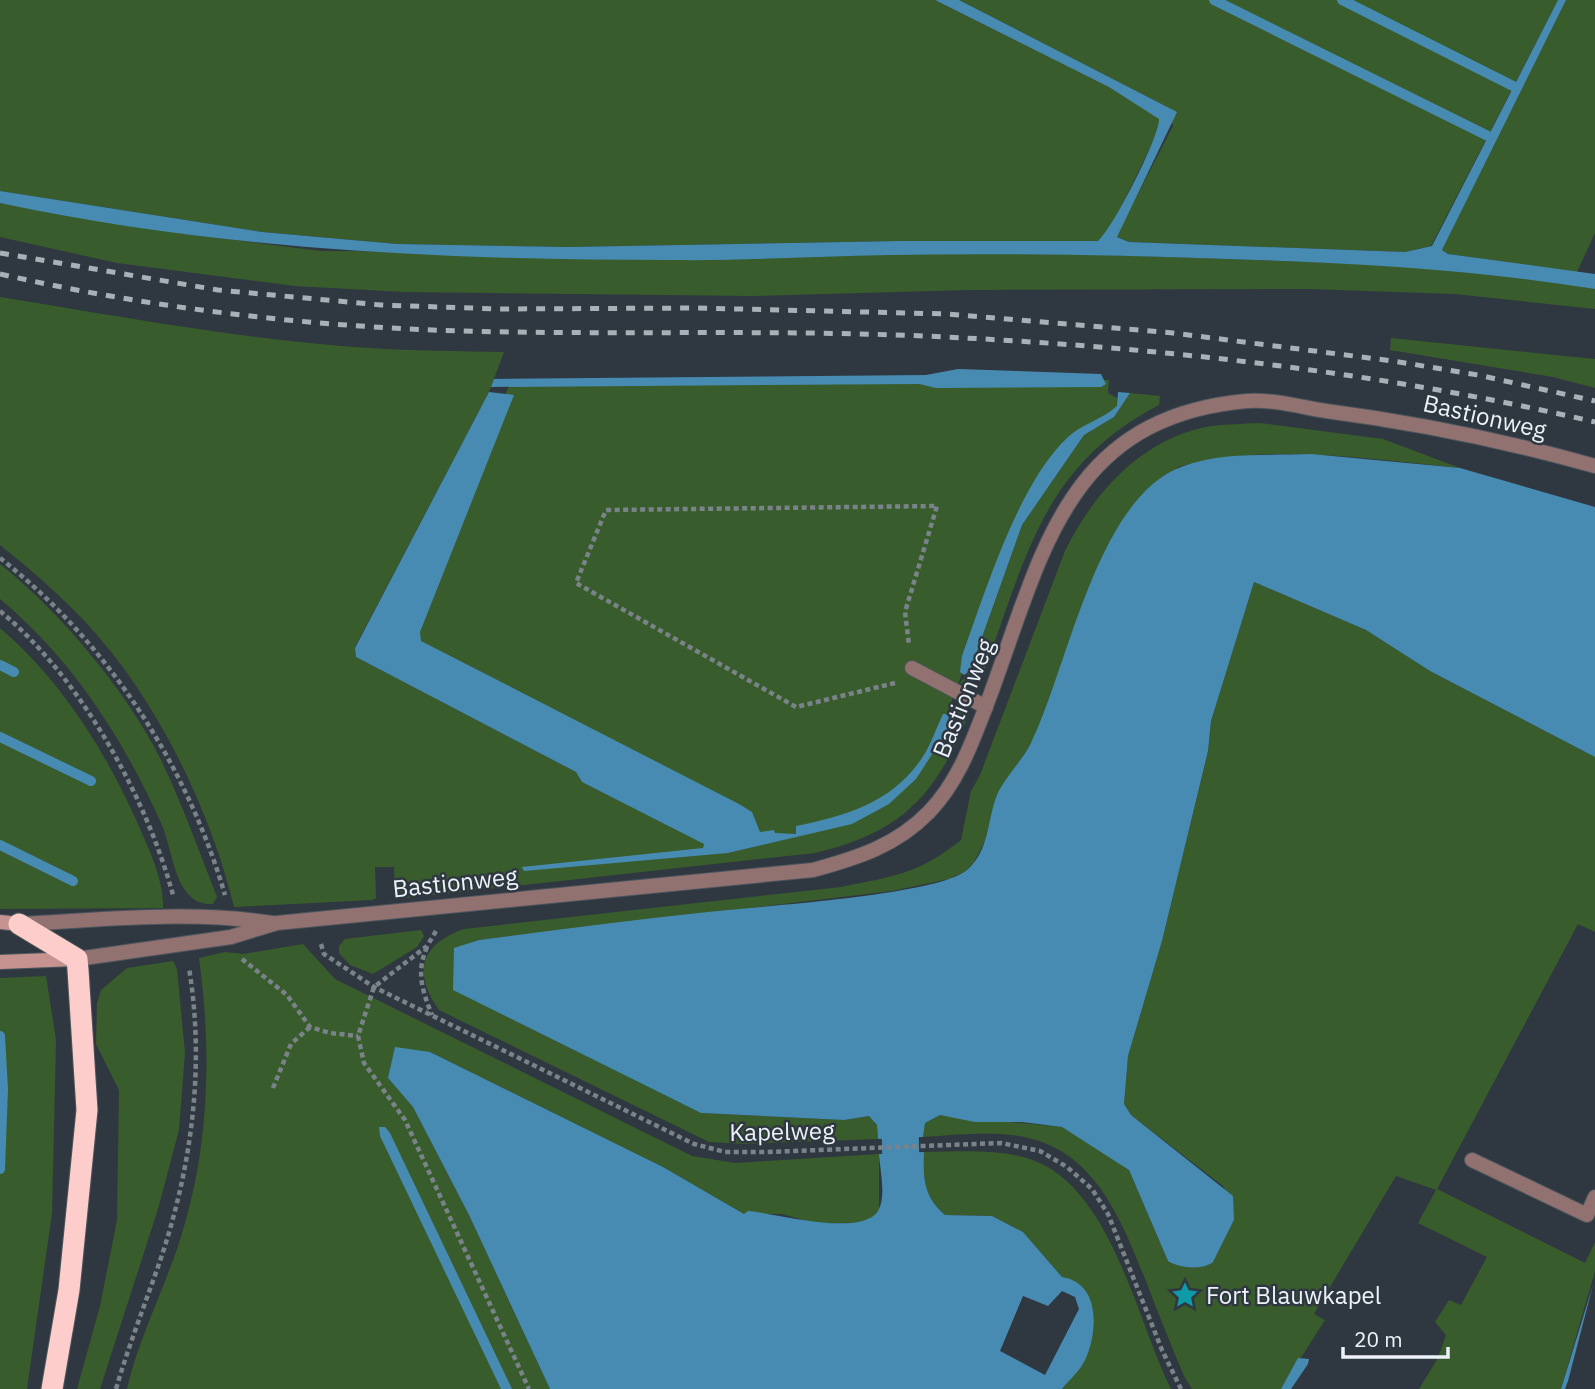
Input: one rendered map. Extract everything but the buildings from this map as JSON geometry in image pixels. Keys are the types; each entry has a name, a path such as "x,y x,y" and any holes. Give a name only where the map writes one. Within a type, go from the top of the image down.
{"highway":[{"path":"9,923 76,959 87,1110 69,1290 52,1389"}],"main road":[{"path":"0,962 76,959"}],"street":[{"name":"Bastionweg","path":"76,959 230,937 277,923 813,870 865,856 896,839 929,812 953,782 986,707 1038,564 1068,500 1105,458 1153,425 1203,407 1251,400 1419,424 1520,445 1595,466"},
{"path":"912,668 986,707"},
{"name":"Bastionweg","path":"9,923 228,916 277,923"},
{"path":"1472,1160 1587,1215 1595,1197"}],"path":[{"path":"912,668 905,612 937,506 606,510 576,583 796,708 926,676"},
{"path":"0,558 23,576 111,669 146,721 191,799 210,844 227,902 228,916"},
{"path":"0,611 67,682 116,759 160,848 178,916"},
{"path":"432,1016 422,992 419,970 427,946 438,927 441,907"},
{"name":"Kapelweg","path":"312,920 324,954 374,987 694,1144 725,1152 927,1144 1021,1145 1040,1152 1067,1167 1092,1189 1108,1214 1162,1350 1181,1389"},
{"path":"230,937 234,951 287,995 310,1027 330,1033 358,1035"},
{"path":"116,1389 181,1189 196,1100 193,991 185,945"},
{"path":"427,946 374,987 358,1035 364,1063 405,1120 529,1389"},
{"path":"273,1088 291,1044 310,1027"}],"green space":[{"path":"0,0 935,0 1110,87 1154,113 1160,119 1160,127 1112,226 1098,241 901,241 568,247 397,244 262,232 0,191"},
{"path":"959,0 1558,0 1431,246 1405,252 1129,242 1116,236 1173,126 1165,106"},
{"path":"1566,0 1595,0 1595,233 1577,272 1448,254 1442,250"},
{"path":"0,203 187,234 320,251 1082,254 1401,265 1515,276 1595,289 1595,309 1455,294 1309,289 968,290 752,296 404,292 295,286 117,263 0,237"},
{"path":"0,297 277,339 387,349 504,352 489,392 355,647 356,657 576,772 582,782 704,843 703,848 728,853 790,838 889,804 947,731 951,707 969,714 956,743 929,788 893,821 871,834 815,853 406,898 395,894 394,867 375,867 376,898 372,900 234,907 201,807 152,710 87,623 45,582 0,545"},
{"path":"1391,338 1595,359 1595,388 1553,377 1390,350"},
{"path":"1004,378 1109,380 1108,393 1122,401 1113,416 1078,435 1019,524 947,713 925,760 894,796 829,829 760,839 389,644 509,386"},
{"path":"1130,393 1160,396 1159,405 1119,429 1088,457 1062,488 1042,521 1026,556 982,677 959,684 970,671 1022,525 1084,435 1114,417"},
{"path":"1260,423 1383,439 1460,468 1354,457 1283,454 1212,459 1178,467 1030,745 997,796 991,830 974,862 966,871 949,879 892,891 479,940 454,949 454,990 701,1113 844,1120 869,1116 877,1125 878,1139 743,1144 709,1142 439,1010 425,983 425,961 438,943 464,929 841,887 904,872 945,852 961,840 971,791 980,775 1065,551 1090,508 1124,471 1164,442 1187,432 1212,426"},
{"path":"0,564 68,628 110,679 146,732 190,827 217,897 213,904 200,902 190,896 183,887 161,823 146,791 93,702 50,647 0,599"},
{"path":"1254,582 1366,630 1430,671 1595,757 1595,932 1578,924 1437,1189 1585,1263 1595,1242 1595,1271 1561,1389 1419,1389 1438,1358 1446,1335 1435,1322 1449,1300 1461,1305 1487,1257 1418,1223 1436,1190 1396,1176 1314,1314 1325,1320 1281,1389 1192,1389 1184,1376 1116,1213 1088,1173 1070,1157 1049,1145 1024,1137 986,1133 923,1137 925,1123 940,1115 1062,1127 1129,1170 1168,1261 1190,1268 1203,1267 1213,1262 1234,1220 1223,1186 1131,1115 1124,1104 1128,1056 1162,941 1208,751 1211,721"},
{"path":"0,628 23,649 64,696 114,775 149,849 159,878 163,908 0,909"},
{"path":"421,930 424,936 417,947 373,974 350,965 339,953 339,946 345,939"},
{"path":"303,944 335,979 692,1156 735,1163 879,1154 879,1210 870,1219 857,1223 817,1224 782,1214 744,1214 663,1167 430,1052 388,1078 413,1107 469,1215 550,1389 127,1389 139,1347 179,1244 199,1158 204,1124 206,1057 199,958 225,952 243,954"},
{"path":"173,961 177,969 185,1053 179,1130 158,1209 100,1389 77,1389 100,1306 117,1220 119,1090 96,1044 97,1003 101,990 127,968"},
{"path":"46,976 56,1040 52,1213 27,1389 0,1389 0,978"},
{"path":"977,1151 1030,1159 1058,1174 1081,1196 1101,1225 1118,1258 1171,1389 1062,1389 1084,1362 1092,1305 1062,1277 1023,1232 992,1216 945,1215 926,1187 924,1152"}],"water":[{"path":"935,0 959,0 1177,112 1117,237 1129,242 1405,252 1432,246 1558,0 1566,0 1442,250 1448,254 1595,274 1595,289 1503,276 1411,268 1185,258 974,254 672,260 419,254 250,242 167,232 0,203 0,191 262,232 397,244 568,247 901,241 1098,241 1114,220 1134,182 1152,144 1159,119 1109,87"},
{"path":"958,369 1101,374 1106,384 1101,387 936,388 919,384 491,387 494,379 926,375"},
{"path":"489,392 514,395 420,632 421,641 739,804 752,812 760,832 774,830 775,833 796,834 796,826 849,812 882,797 910,773 925,753 943,714 949,714 947,731 916,779 889,804 852,824 728,853 524,871 522,867 703,848 704,844 582,782 576,772 356,657 355,648"},
{"path":"1118,392 1130,393 1114,417 1084,435 1022,525 970,671 964,675 960,672 962,656 981,602 1018,511 1033,483 1049,458 1067,438 1117,406"},
{"path":"1311,454 1460,468 1595,507 1595,757 1430,671 1366,630 1254,582 1211,721 1208,751 1162,941 1128,1056 1124,1104 1131,1115 1233,1196 1234,1220 1213,1262 1203,1267 1190,1268 1168,1261 1129,1170 1062,1127 1022,1122 975,1122 940,1115 925,1123 923,1137 878,1139 877,1125 869,1116 844,1120 701,1113 453,990 454,948 479,940 650,918 884,893 949,879 967,870 984,844 997,795 1030,745 1088,590 1106,549 1127,513 1152,485 1181,467 1229,456"},
{"path":"395,1047 430,1052 663,1167 744,1214 748,1211 839,1223 870,1218 879,1209 882,1197 879,1154 924,1152 926,1187 945,1215 992,1216 1023,1232 1062,1277 1083,1288 1093,1309 1094,1322 1086,1358 1062,1389 550,1389 469,1215 413,1107 388,1078","holes":["1062,1291 1075,1297 1079,1309 1045,1375 1000,1351 1023,1296 1048,1306"]},
{"path":"379,1127 385,1127 390,1133 512,1389 501,1389 380,1136"},
{"path":"1593,1285 1568,1381 1565,1389 1561,1389"},
{"path":"1298,1358 1309,1359 1308,1364 1291,1389 1281,1389"}],"waterway":[{"path":"1214,0 1490,137"},
{"path":"1342,0 1515,87"},
{"path":"0,665 14,672"},
{"path":"0,737 91,781"},
{"path":"0,845 73,881"},
{"path":"0,1036 3,1089 0,1169"},
{"path":"899,1090 902,1203"}],"railway":[{"path":"0,253 218,290 381,305 499,309 697,308 948,314 1173,333 1393,361 1478,375 1595,401"},
{"path":"0,274 215,312 378,327 493,332 924,336 1093,346 1346,375 1429,388 1595,422"}],"place":[{"name":"Fort Blauwkapel","path":"1185,1295"}]}
